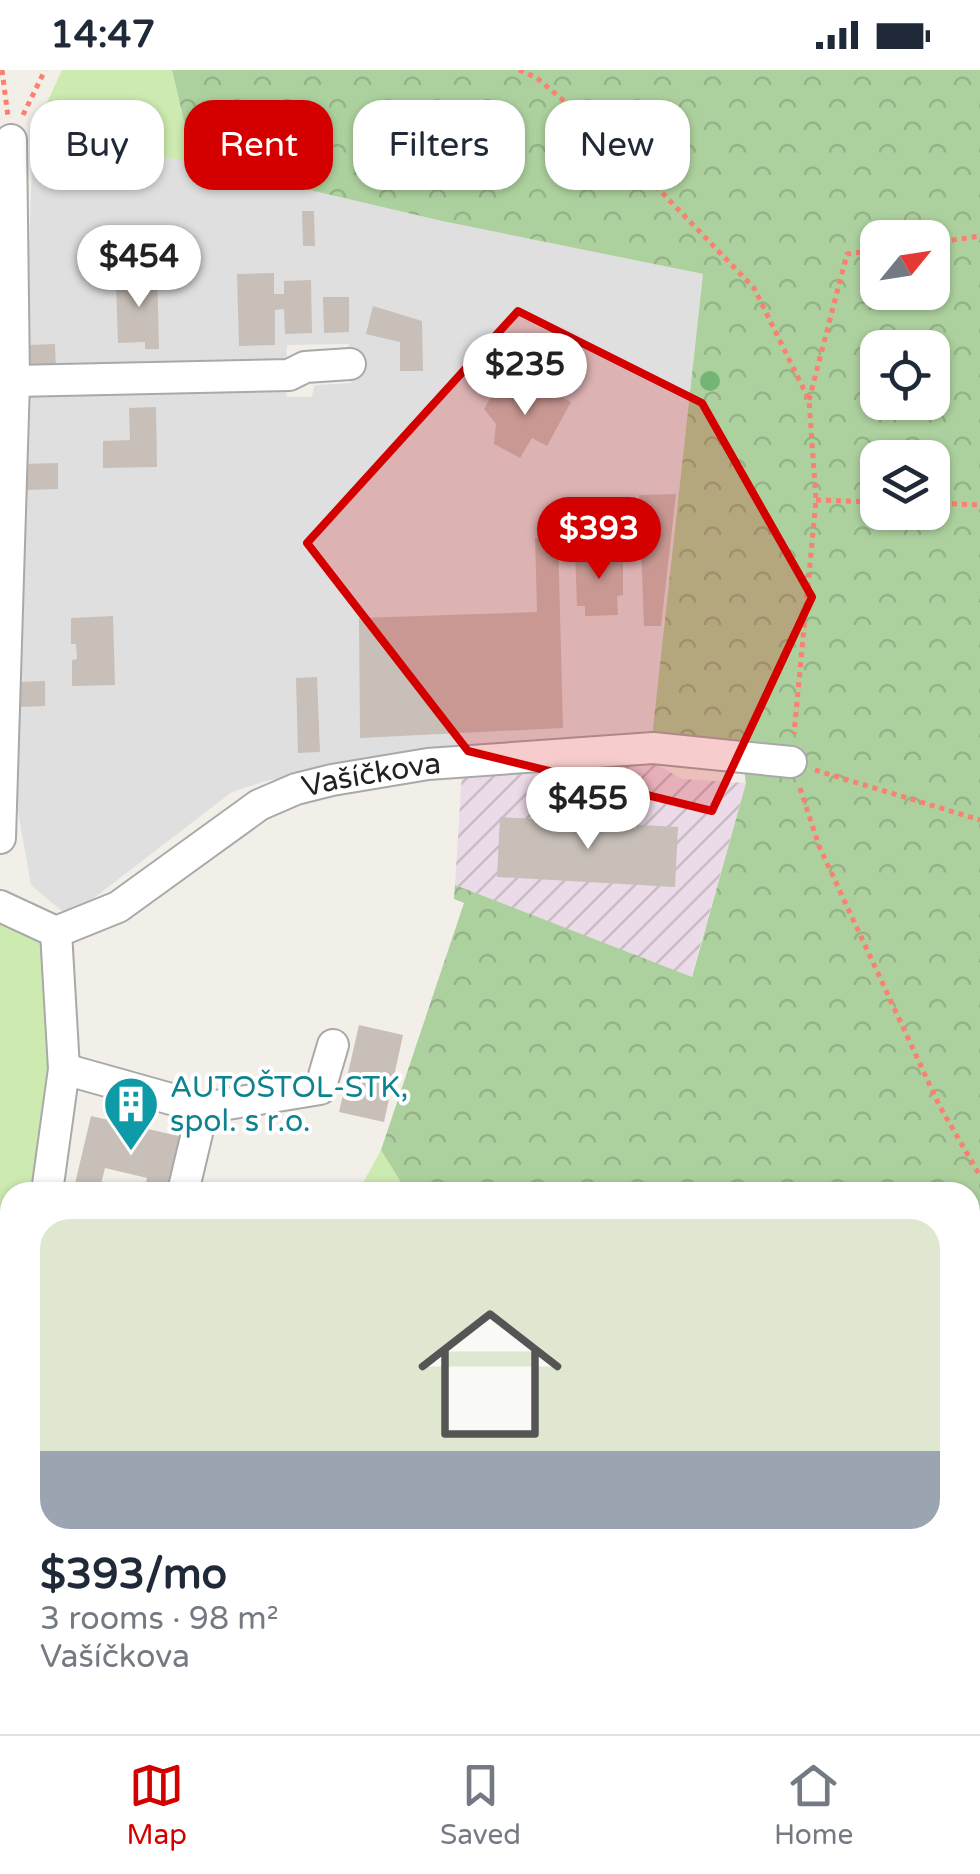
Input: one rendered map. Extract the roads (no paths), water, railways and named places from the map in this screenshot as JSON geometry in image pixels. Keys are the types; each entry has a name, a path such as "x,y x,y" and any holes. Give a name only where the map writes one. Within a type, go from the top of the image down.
{"street":[{"path":"0,838 14,381 11,140"},
{"path":"14,381 288,375 305,367 350,364"},
{"name":"Vašíčkova","path":"56,932 118,906 259,806 296,789 332,780 428,764 653,748 791,762"},
{"path":"0,906 56,932 64,1069 48,1182"},
{"path":"64,1069 203,1108 320,1090 333,1045"},
{"path":"184,1182 203,1108"}],"place":[{"name":"AUTOŠTOL-STK, spol. s r.o.","path":"131,1153"}]}
